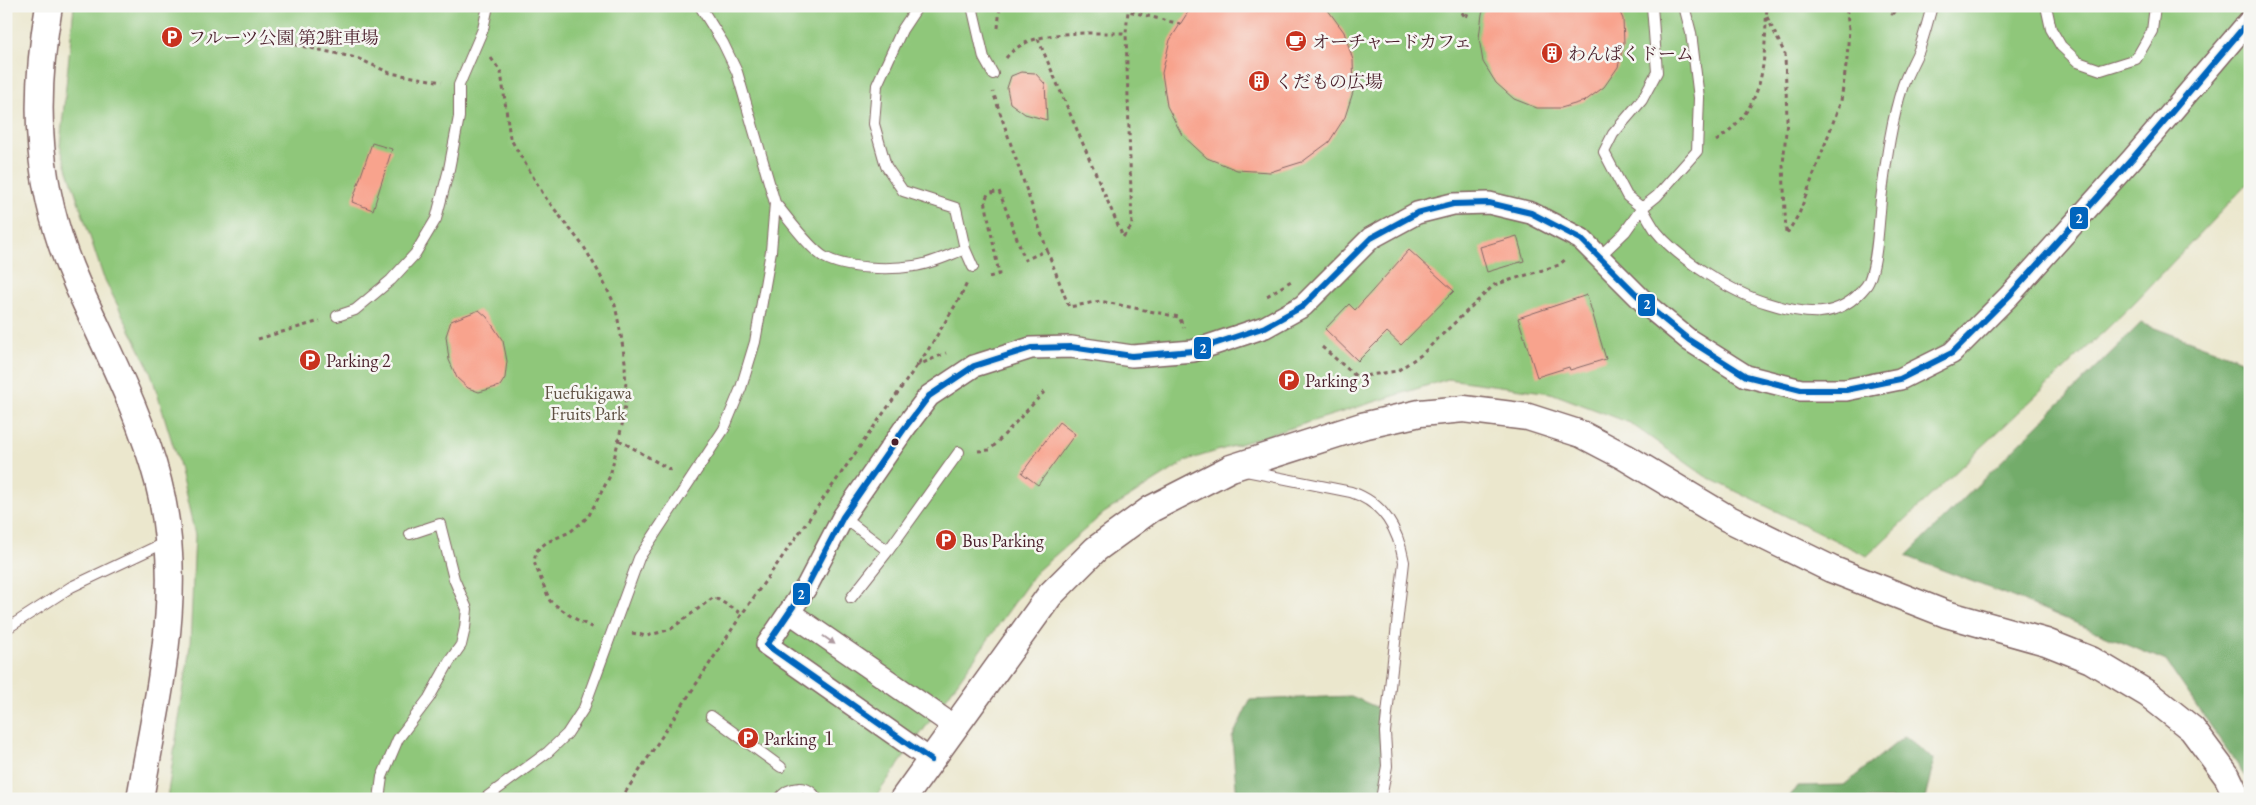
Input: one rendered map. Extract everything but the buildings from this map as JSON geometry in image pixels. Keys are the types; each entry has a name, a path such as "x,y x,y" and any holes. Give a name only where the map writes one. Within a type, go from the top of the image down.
{"street":[{"path":"49,6 41,51 38,121 44,172 54,220 76,282 137,416 158,481 169,541 171,591 168,635 140,799"},
{"path":"931,760 767,645 807,586 843,517 904,429 929,396 974,366 1031,348 1071,347 1132,356 1193,351 1265,327 1303,306 1371,238 1417,213 1453,204 1489,203 1531,213 1581,239 1649,307 1689,340 1746,376 1801,390 1846,390 1900,379 1952,353 2010,296 2132,159 2250,20"},
{"path":"903,799 1050,595 1096,548 1151,510 1231,468 1362,426 1429,412 1464,409 1528,417 1581,434 1625,457 1727,518 1831,569 1946,614 2046,642 2091,660 2148,694 2192,729 2227,776 2238,799"},
{"path":"789,612 954,726"}],"lane":[{"path":"337,316 355,310 391,280 415,254 436,219 449,169 458,118 459,85 483,29 488,6"},
{"path":"484,799 548,752 567,734 584,708 639,558 724,429 741,388 755,342 771,251 775,203 737,72 723,43 700,6"},
{"path":"918,6 902,30 878,85 874,124 886,166 903,191 956,208 965,249 973,267"},
{"path":"972,6 984,58 993,74"},
{"path":"1652,6 1657,72 1642,100 1613,134 1604,152 1627,196 1642,208 1657,232 1712,277 1759,300 1787,309 1815,313 1842,308 1868,284 1876,249 1893,120 1904,83 1919,50 1932,6"},
{"path":"1592,250 1625,232 1642,208 1657,196 1697,151 1699,98 1691,33 1684,6"},
{"path":"2046,6 2051,29 2061,46 2078,62 2101,70 2136,59 2152,31 2155,6"},
{"path":"775,203 808,242 824,256 850,265 880,268 915,266 965,249"},
{"path":"851,598 888,551 959,452"},
{"path":"1231,468 1352,492 1363,496 1385,513 1392,522 1401,544 1404,562 1385,732 1387,766 1381,799"},
{"path":"843,517 888,551"},
{"path":"379,799 382,777 398,739 429,698 461,645 465,628 467,609 454,579 444,546 440,524 410,534"},
{"path":"6,629 71,587 169,541"},
{"path":"711,716 781,767"},
{"path":"780,799 784,792 798,788 811,792 817,799"}],"path":[{"path":"997,31 1000,6"},
{"path":"1038,39 1123,237 1132,226 1126,33 1128,6"},
{"path":"1457,6 1466,18 1470,6"},
{"path":"1697,151 1730,131 1751,105 1763,74 1768,6"},
{"path":"1766,17 1785,54 1787,120 1783,165 1786,235 1799,214 1841,101 1849,29 1846,6"},
{"path":"1890,6 1892,14 1899,6"},
{"path":"1128,11 1180,24"},
{"path":"1126,33 1048,35 1013,49 993,74 993,97 1069,307 1100,301 1179,318 1186,333"},
{"path":"264,38 356,58 390,73 420,78"},
{"path":"474,47 492,58 501,72 510,138 545,197 584,247 615,305 625,362 626,396 619,440 610,476 588,517 570,532 547,542 536,551 534,562 550,601 572,618 594,628 647,636 671,629 714,597 742,614"},
{"path":"973,267 982,279 999,274 985,200 988,194 999,191 1025,260 1047,250"},
{"path":"1322,347 1357,377 1397,371 1421,355 1494,285 1559,265 1592,250"},
{"path":"620,799 742,614 916,366 961,296 973,267"},
{"path":"1263,298 1297,278"},
{"path":"258,339 337,316"},
{"path":"916,366 949,352"},
{"path":"959,452 990,450 1046,390"},
{"path":"619,440 690,481"}],"green space":[{"name":"Fuefukigawa Fruits Park","path":"74,6 2250,6 2250,181 2134,303 1867,556 1705,476 1630,423 1551,393 1448,379 1188,460 1104,513 1037,571 874,799 167,799 190,646 195,535 177,458 150,370 103,276 60,146"},
{"path":"2141,323 2247,362 2250,361 2250,783 2166,661 2028,603 1906,556"},
{"path":"1351,696 1376,707 1390,799 1237,799 1232,738 1250,700"},
{"path":"1905,736 1934,760 1925,799 1788,799 1797,786 1844,785"}],"transit line":[{"name":"2","path":"931,760 767,645 807,586 843,517 904,429 929,396 974,366 1031,348 1071,347 1132,356 1193,351 1265,327 1303,306 1371,238 1417,213 1453,204 1489,203 1531,213 1581,239 1649,307 1689,340 1746,376 1801,390 1846,390 1900,379 1952,353 2009,296 2132,159 2250,20"}],"place":[{"name":"フルーツ公園 第2駐車場","path":"172,37"},
{"name":"オーチャードカフェ","path":"1296,41"},
{"name":"わんぱくドーム","path":"1552,53"},
{"name":"くだもの広場","path":"1259,81"},
{"name":"Parking 2","path":"310,360"},
{"name":"Parking 3","path":"1289,380"},
{"name":"Bus Parking","path":"946,540"},
{"name":"Parking １","path":"748,738"}]}
